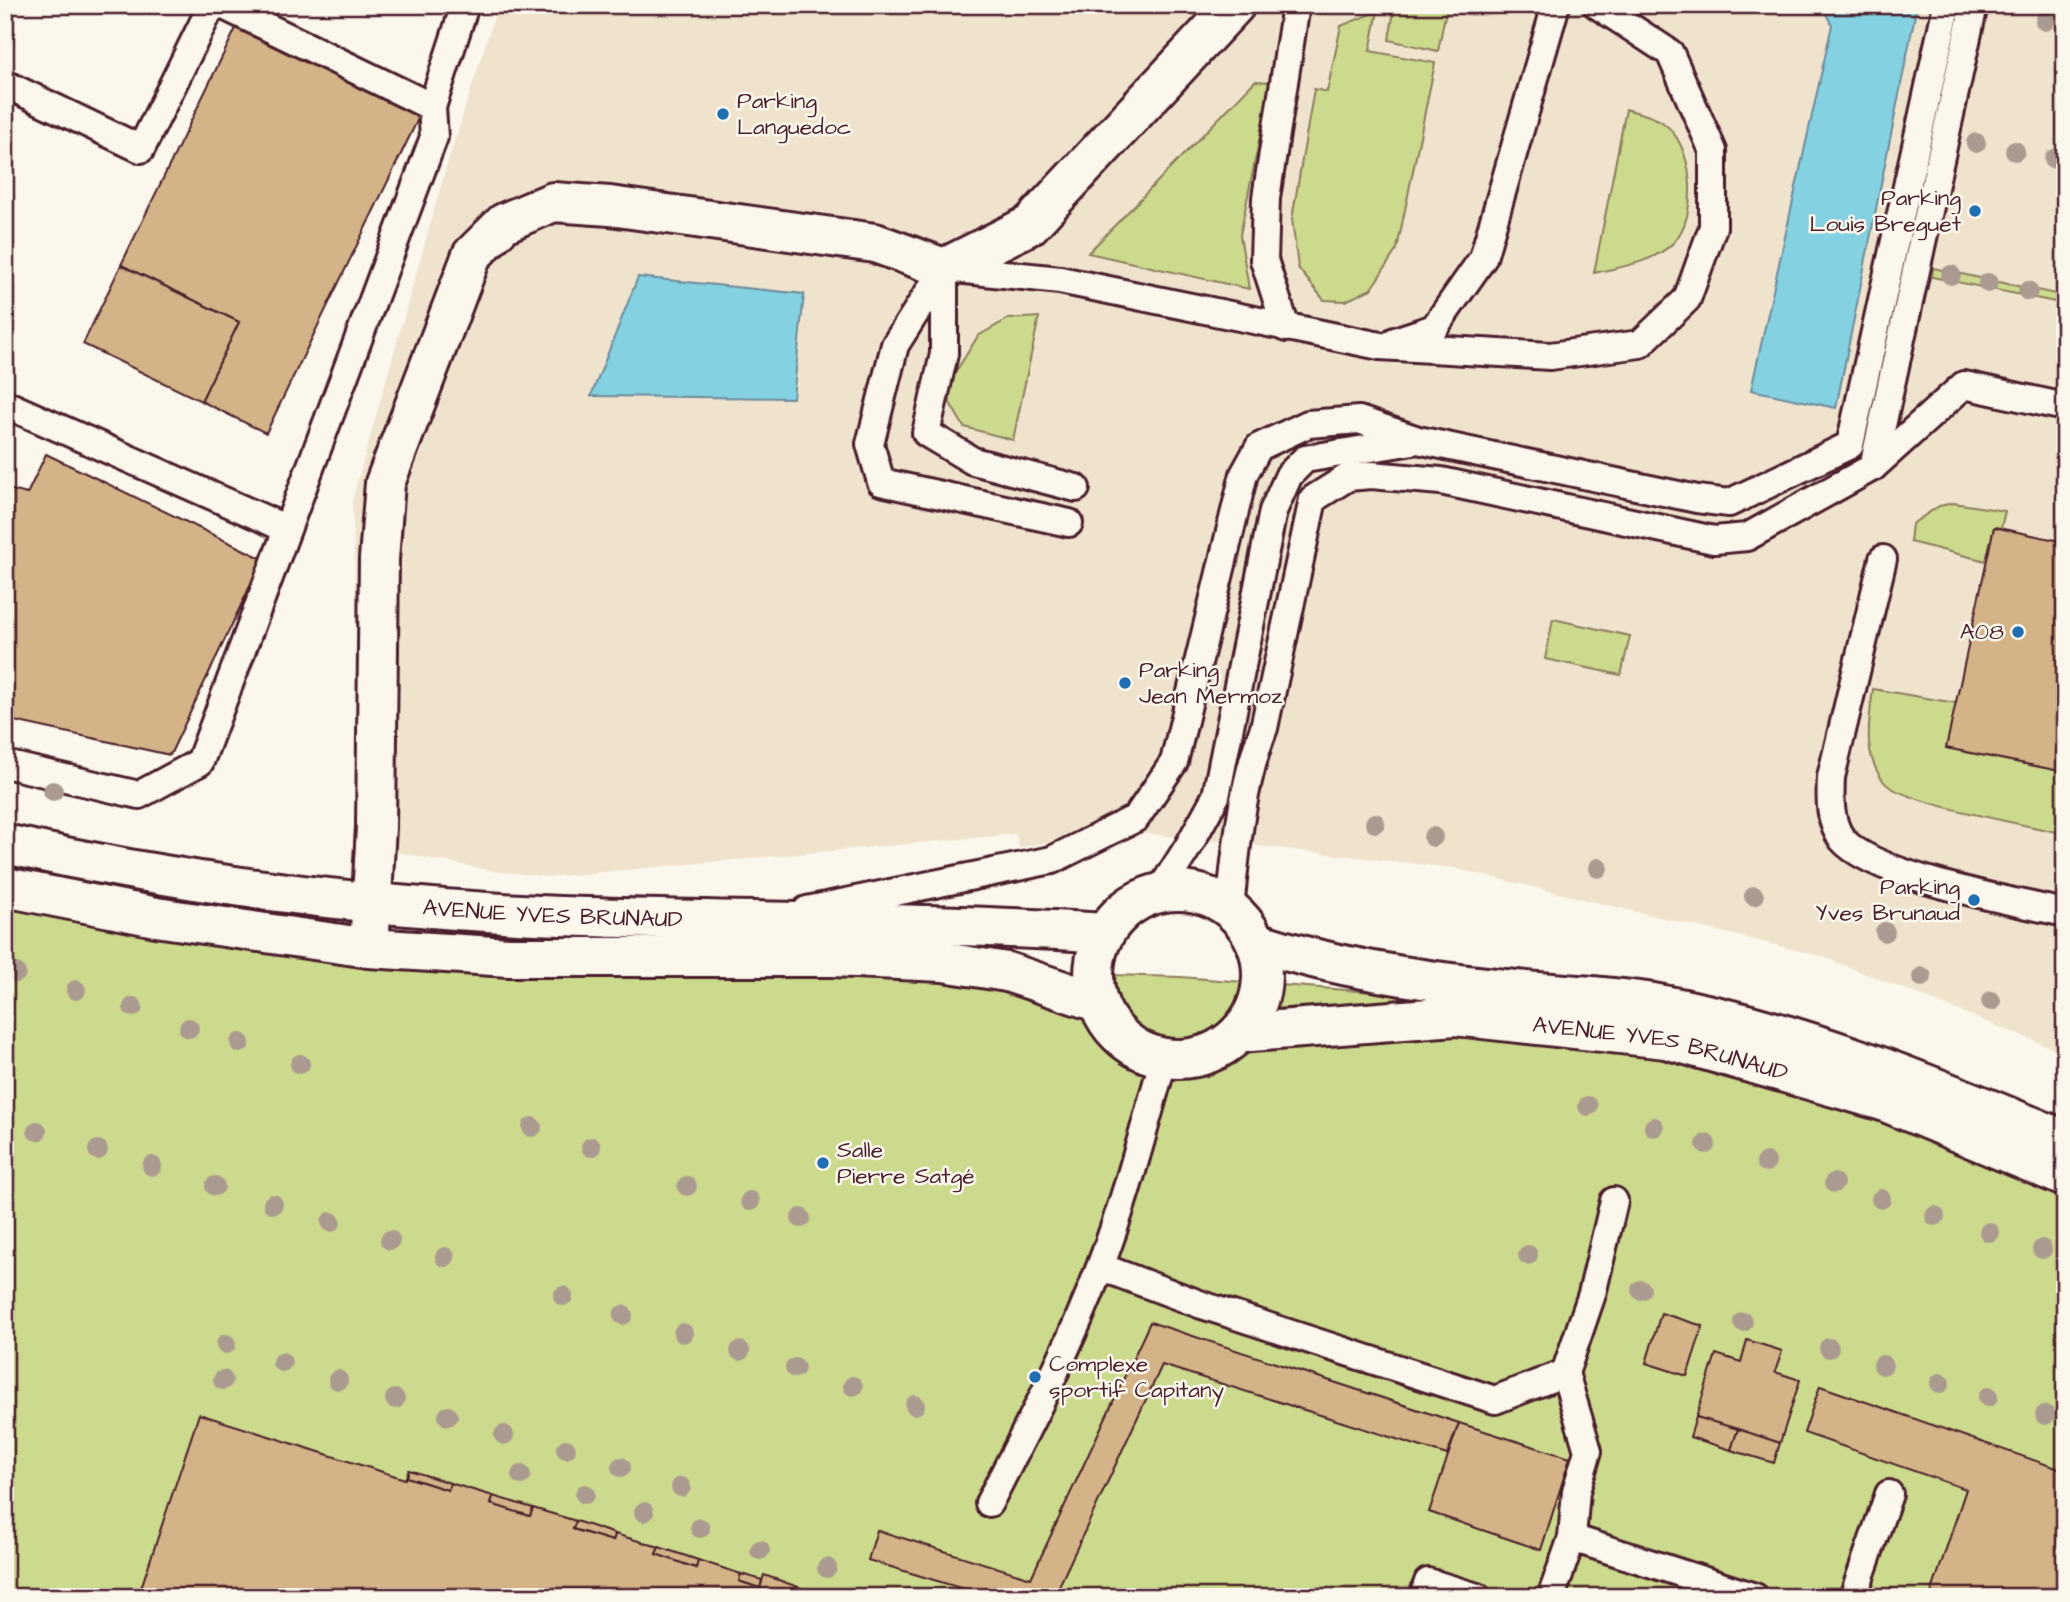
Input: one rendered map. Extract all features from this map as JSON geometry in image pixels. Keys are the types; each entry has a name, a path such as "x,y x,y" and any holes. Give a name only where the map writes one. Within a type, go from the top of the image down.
{"street":[{"path":"369,948 376,827 379,559 385,483 472,255 504,223 553,202 610,206 875,243 944,268 1030,225 1235,5"},
{"name":"AVENUE YVES BRUNAUD","path":"5,844 114,868 226,885 371,901 558,916 1010,927 1104,933"},
{"name":"AVENUE YVES BRUNAUD","path":"5,887 156,917 369,948 509,957 834,957 943,962 1007,972 1097,1002"},
{"path":"1176,890 1204,895 1230,909 1245,923 1256,942 1261,961 1260,994 1254,1014 1239,1033 1217,1049 1191,1058 1164,1058 1143,1052 1123,1040 1108,1022 1097,1002 1093,979 1095,955 1104,933 1122,910 1158,894 1176,890"},
{"name":"AVENUE YVES BRUNAUD","path":"1256,942 1293,954 1380,972 1502,989 1652,1003 1771,1030 1874,1062 2065,1140"},
{"name":"AVENUE YVES BRUNAUD","path":"1239,1033 1455,1016 1666,1039 1883,1101 2065,1177"}],"lane":[{"path":"5,84 141,149 212,5"},
{"path":"222,5 432,107"},
{"path":"5,764 139,795 200,762 433,137 432,107 466,5"},
{"path":"1286,328 1264,260 1266,198 1296,5"},
{"path":"1380,346 1434,328 1483,258 1556,5"},
{"path":"944,268 1060,280 1380,346 1550,356 1640,344 1687,299 1713,227 1713,151 1670,53 1597,5"},
{"path":"757,921 1052,860 1136,818 1174,762 1244,474 1259,447 1308,424 1359,420 1418,440 1697,499 1729,503 1850,445 1947,5"},
{"path":"1873,467 1975,5"},
{"path":"944,268 944,354 926,433 973,461 1076,488"},
{"path":"944,268 895,345 870,444 881,482 1069,523"},
{"path":"1230,909 1235,853 1256,749 1264,728 1313,499 1348,477 1371,475 1441,481 1714,540 1746,537 1873,467 1964,385 2065,407"},
{"path":"5,404 287,529"},
{"path":"1158,894 1216,796 1273,511 1289,475 1305,459 1418,440"},
{"path":"1883,559 1831,777 1830,808 1843,839 1873,860 1906,874 2065,914"},
{"path":"989,1503 1053,1378 1101,1266 1141,1144 1164,1058"},
{"path":"1551,1597 1572,1538 1576,1491 1588,1451 1565,1373 1592,1294 1614,1201"},
{"path":"1101,1266 1202,1305 1495,1400 1565,1373"},
{"path":"1853,1597 1889,1494"},
{"path":"1572,1538 1755,1597"},
{"path":"1423,1597 1428,1582 1477,1597"}],"shaded area":[{"path":"498,5 2065,5 2065,1053 1821,956 1453,868 1096,828 1074,838 1019,848 1016,834 549,877 493,871 366,846 352,501 445,171"}],"green space":[{"path":"1395,5 1447,5 1438,51 1389,40"},
{"path":"1378,11 1370,51 1435,63 1397,249 1371,289 1346,301 1324,300 1298,268 1292,219 1314,89 1327,92 1341,26"},
{"path":"1255,81 1271,82 1240,235 1249,289 1088,253"},
{"path":"1626,109 1662,122 1673,132 1687,162 1690,198 1687,215 1682,231 1665,250 1636,263 1594,273"},
{"path":"1933,268 2065,296 2065,304 1932,277"},
{"path":"1039,317 1013,440 964,427 950,403 950,381 978,336 1008,319"},
{"path":"1954,503 2005,511 2001,528 1994,527 1986,561 1910,542 1912,524 1939,506"},
{"path":"1553,619 1630,636 1621,675 1545,659"},
{"path":"1873,689 1956,703 1947,748 2065,772 2065,834 1940,806 1895,790 1884,782 1872,760 1870,749 1869,726"},
{"name":"Complexe sportif Capitany","path":"5,887 156,917 1007,972 1180,977 1501,1002 2065,1158 2065,1597 5,1597"}],"water":[{"path":"1821,5 1917,5 1836,408 1751,390 1832,25"},
{"path":"638,277 804,294 793,398 591,396"}],"building":[{"path":"236,28 419,117 266,433 201,401 239,322 121,265"},
{"path":"121,265 239,322 201,401 83,344"},
{"path":"46,454 263,559 170,755 5,719 5,538 11,525 5,523 5,488 27,494"},
{"name":"A08","path":"1994,527 2065,542 2065,772 1946,748"},
{"path":"1661,1313 1703,1326 1687,1376 1646,1363"},
{"path":"1150,1322 1459,1423 1447,1455 1162,1365 1054,1597 990,1597 868,1560 877,1530 1031,1578"},
{"path":"1747,1340 1782,1351 1775,1372 1800,1380 1780,1443 1696,1417 1716,1354 1741,1362"},
{"path":"1820,1386 2065,1471 2065,1597 1930,1597 1966,1489 1804,1433"},
{"path":"199,1414 405,1479 409,1470 407,1477 448,1490 450,1483 493,1496 491,1504 530,1516 533,1508 576,1521 573,1529 613,1541 615,1534 659,1547 656,1554 696,1568 698,1560 741,1574 739,1581 760,1588 764,1575 827,1597 138,1597"},
{"path":"1696,1417 1738,1429 1731,1450 1690,1437"},
{"path":"1459,1423 1570,1458 1541,1550 1429,1512"},
{"path":"1738,1429 1780,1443 1774,1463 1731,1450"},
{"path":"409,1470 450,1483 448,1490 407,1477"},
{"path":"493,1496 533,1508 530,1516 491,1504"},
{"path":"576,1521 615,1534 613,1541 573,1529"},
{"path":"659,1547 698,1560 696,1568 656,1554"},
{"path":"741,1574 762,1580 760,1588 739,1581"}],"place":[{"name":"Parking Languedoc","path":"723,114"},
{"name":"Parking Louis Breguet","path":"1975,211"},
{"name":"A08","path":"2018,632"},
{"name":"Parking Jean Mermoz","path":"1125,683"},
{"name":"Parking Yves Brunaud","path":"1974,900"},
{"name":"Salle Pierre Satgé","path":"823,1163"},
{"name":"Complexe sportif Capitany","path":"1035,1377"}]}
